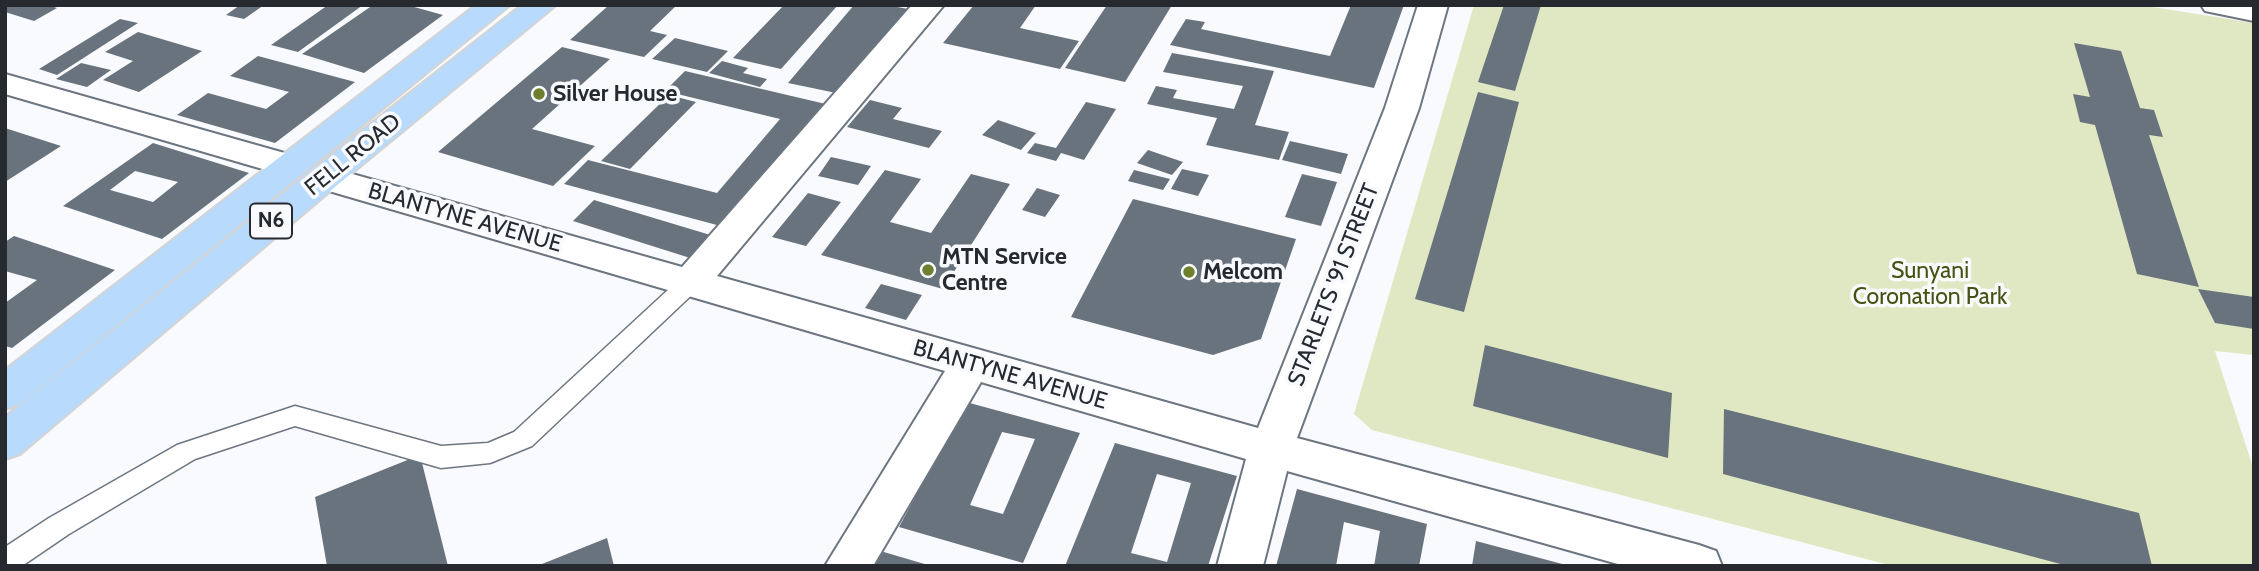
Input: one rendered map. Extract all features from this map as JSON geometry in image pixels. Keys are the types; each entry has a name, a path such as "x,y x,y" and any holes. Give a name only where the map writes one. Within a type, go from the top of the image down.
{"main road":[{"name":"FELL ROAD","path":"5,442 495,5"},
{"name":"FELL ROAD","path":"5,393 541,5"}],"street":[{"path":"690,283 929,5"},
{"name":"STARLETS '91 STREET","path":"1240,566 1271,449 1402,108 1433,5"},
{"path":"2216,5 2254,12"},
{"name":"BLANTYNE AVENUE","path":"5,84 1271,449 1699,566"},
{"path":"848,566 971,363"}],"lane":[{"path":"5,562 60,526 186,452 295,416 441,457 490,453 523,439 690,283"}],"green space":[{"name":"Sunyani Coronation Park","path":"1474,5 2140,5 2254,23 2254,355 2215,351 2254,470 2254,566 1893,566 1372,430 1354,414"}],"building":[{"path":"5,5 48,5 57,8 34,21 5,12"},
{"path":"240,5 264,5 244,19 226,15"},
{"path":"328,5 363,5 298,52 271,45"},
{"path":"373,5 407,5 443,15 364,73 302,54"},
{"path":"609,5 677,5 650,31 667,35 644,57 570,40"},
{"path":"784,5 838,5 781,69 733,58"},
{"path":"854,5 887,5 908,9 841,94 788,83"},
{"path":"974,5 1036,5 1020,28 1079,41 1060,69 943,43"},
{"path":"1107,5 1172,5 1125,82 1065,68"},
{"path":"1351,5 1404,5 1374,88 1170,45 1186,19 1205,22 1201,29 1330,56"},
{"path":"1504,5 1541,5 1515,91 1478,82"},
{"path":"120,19 138,23 57,75 39,69"},
{"path":"138,32 202,51 139,92 103,80 133,61 105,52"},
{"path":"675,38 728,51 707,72 652,59"},
{"path":"2074,43 2121,51 2140,108 2154,110 2163,137 2149,135 2199,287 2137,274 2095,125 2080,122 2073,94 2090,97"},
{"name":"Silver House","path":"562,47 610,59 532,129 595,146 553,186 438,152"},
{"path":"1172,53 1274,71 1255,125 1289,132 1279,160 1206,145 1217,118 1147,104 1156,86 1177,90 1173,98 1234,109 1243,86 1163,72"},
{"path":"258,56 355,82 275,143 177,115 208,93 266,109 289,92 230,76"},
{"path":"722,61 748,68 743,73 767,79 760,87 709,73"},
{"path":"81,63 111,70 87,87 56,79"},
{"path":"685,71 830,105 728,228 564,184 588,160 717,193 780,119 665,91"},
{"path":"1478,92 1519,102 1464,312 1415,299"},
{"path":"669,95 696,102 630,169 601,161"},
{"path":"870,100 902,108 893,119 942,131 929,148 847,127"},
{"path":"1086,102 1116,109 1084,160 1061,153 1056,161 1027,153 1035,143 1056,148"},
{"path":"998,120 1036,133 1021,150 982,135"},
{"path":"5,128 61,146 5,182"},
{"path":"1290,141 1348,154 1341,174 1282,160"},
{"path":"153,143 249,173 162,239 63,206","holes":["135,171 178,182 153,202 110,190"]},
{"path":"1148,150 1183,162 1172,175 1137,163"},
{"path":"831,157 871,166 858,185 818,176"},
{"path":"1182,169 1209,175 1198,196 1171,189"},
{"path":"885,170 921,179 890,222 931,233 971,174 1010,184 943,289 821,255"},
{"path":"1134,170 1170,179 1163,190 1128,181"},
{"path":"1302,174 1337,182 1321,226 1285,217"},
{"path":"1037,188 1060,195 1045,217 1022,210"},
{"path":"808,193 841,202 806,246 772,237"},
{"path":"1133,199 1296,239 1261,339 1213,355 1071,317"},
{"path":"594,200 727,240 706,263 573,221"},
{"path":"14,236 115,270 12,348 5,346 5,303 37,280 5,271 5,242"},
{"path":"881,284 922,295 906,320 865,308"},
{"path":"2198,289 2254,297 2254,329 2215,323"},
{"path":"1485,345 1672,393 1668,458 1473,406"},
{"path":"966,402 1080,433 1023,563 899,527","holes":["1002,432 1035,439 1003,514 970,505"]},
{"path":"1724,409 2139,513 2152,566 2068,566 1723,474"},
{"path":"1115,443 1237,476 1208,566 1065,566","holes":["1157,474 1191,483 1167,562 1131,553"]},
{"path":"420,455 448,566 327,566 315,497"},
{"path":"1297,489 1427,524 1419,566 1374,566 1380,531 1344,522 1336,566 1276,566"},
{"path":"607,538 614,566 537,566"},
{"path":"1476,541 1566,565 1566,566 1472,566"},
{"path":"877,550 928,565 928,566 868,566"}],"place":[{"name":"Silver House","path":"539,94"},
{"name":"MTN Service Centre","path":"928,270"},
{"name":"Melcom","path":"1189,272"}]}
